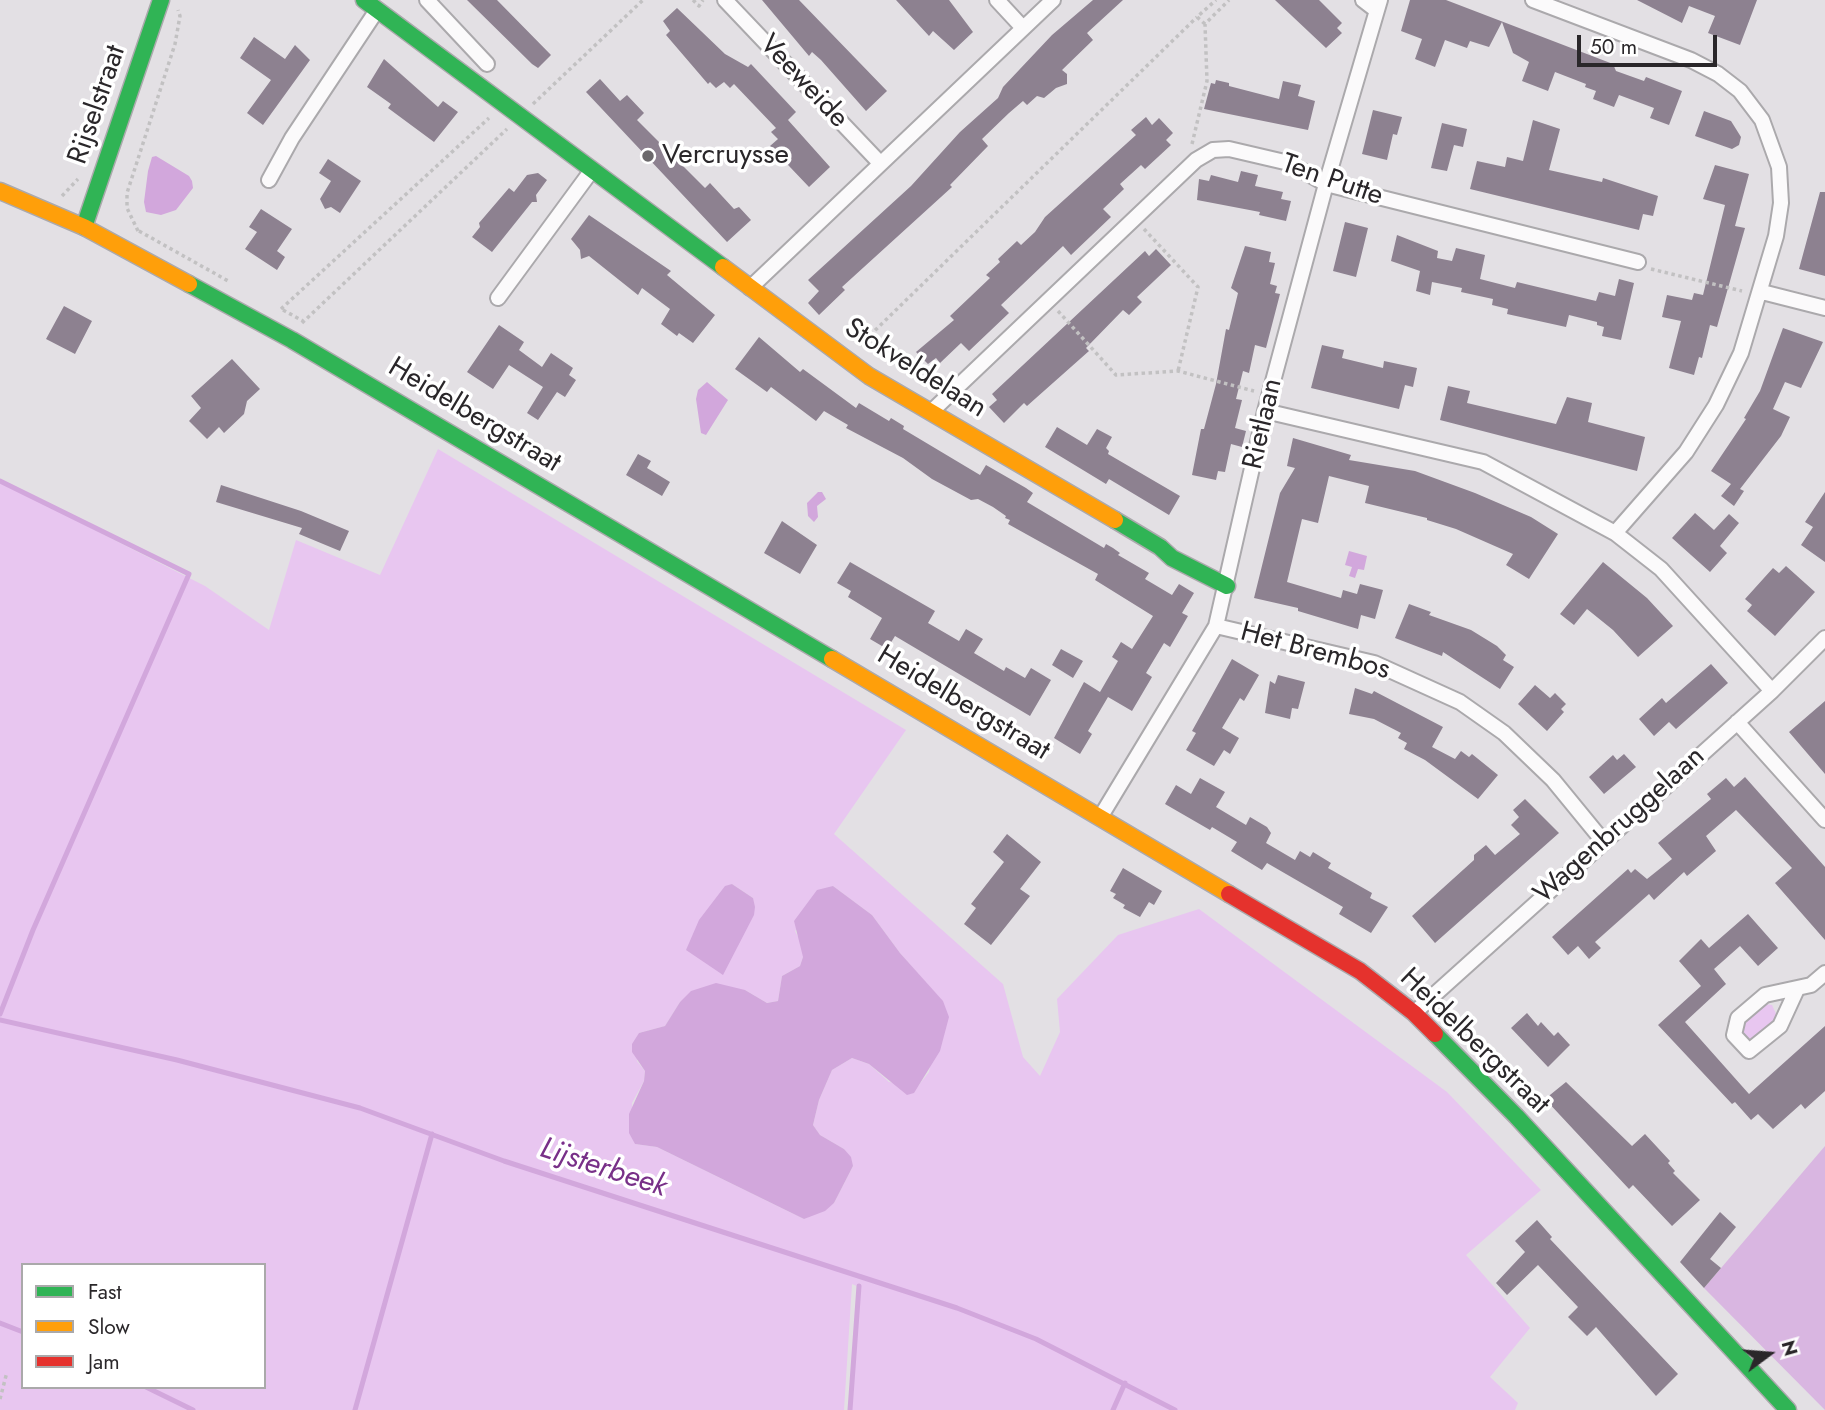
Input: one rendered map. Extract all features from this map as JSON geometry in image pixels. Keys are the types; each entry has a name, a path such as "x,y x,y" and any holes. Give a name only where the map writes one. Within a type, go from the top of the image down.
{"main road":[{"name":"Rijselstraat","path":"84,227 161,0"},
{"name":"Stokveldelaan","path":"371,5 846,359 1160,547 1172,558 1214,582 1227,586"},
{"name":"Heidelbergstraat","path":"0,191 84,227 292,340 1360,971 1414,1013 1516,1116 1788,1410"}],"street":[{"path":"427,0 487,64"},
{"name":"Veeweide","path":"725,0 880,163"},
{"path":"997,0 1023,28"},
{"path":"750,288 1053,0"},
{"name":"Rietlaan","path":"1101,816 1216,626 1265,411 1325,184 1378,5 1363,0"},
{"path":"1533,0 1700,64 1727,80 1753,106 1772,139 1781,189 1776,236 1762,292 1741,353 1716,405 1686,452 1615,533"},
{"name":"Stokveldelaan","path":"269,180 371,5"},
{"name":"Ten Putte","path":"931,412 1196,160 1213,150 1229,149 1289,163 1325,184 1638,262"},
{"path":"498,298 592,170"},
{"path":"1762,292 1825,307"},
{"path":"1265,411 1483,462 1615,533 1661,569 1772,691"},
{"name":"Het Brembos","path":"1216,626 1374,663 1460,702 1504,733 1543,771 1603,841"},
{"name":"Wagenbruggelaan","path":"1414,1013 1772,691 1825,638"},
{"path":"1737,722 1825,820"},
{"path":"1797,989 1780,1026 1749,1051 1734,1035 1738,1018 1765,995 1811,985 1825,973"}],"path":[{"path":"138,231 127,208 127,193 175,44 180,16 175,0"},
{"path":"303,321 643,0"},
{"path":"693,0 699,6 703,0"},
{"path":"846,359 1216,0"},
{"path":"1196,160 1192,144 1206,81 1205,24 1229,0"},
{"path":"1197,18 1205,24"},
{"path":"281,309 490,117"},
{"path":"48,211 82,172"},
{"path":"1135,219 1198,286 1178,371"},
{"path":"1638,262 1645,267 1750,293 1762,292"},
{"path":"1048,300 1116,375 1178,371 1270,395"},
{"path":"0,1399 8,1372"}],"shaded area":[{"path":"156,156 189,176 193,188 176,210 161,215 146,212 144,202 148,171 152,157"},
{"path":"707,382 728,400 706,435 701,433 696,399 698,390"},
{"path":"438,449 906,730 834,834 1003,984 1023,1057 1040,1076 1060,1032 1057,999 1118,935 1199,909 1447,1092 1541,1190 1466,1255 1530,1328 1490,1377 1518,1403 1515,1410 850,1410 859,1287 852,1284 844,1410 0,1410 0,482 205,586 269,630 296,540 380,575","holes":["732,884 753,898 686,950","833,886 872,915 900,953 942,1001 929,1072 918,1086 889,1082 869,1064 852,1058 832,1070 819,1100 813,1125 820,1135 844,1149 853,1166 834,1203 804,1219 657,1147 635,1144 632,1103 644,1081 645,1071 637,1061 639,1033 665,1026 680,1002 745,990 767,1003 778,1001 782,976 800,966 803,957 803,946 795,931"]},
{"path":"818,492 822,492 826,499 817,506 818,517 814,522 808,516 807,503"},
{"path":"1349,551 1367,556 1364,570 1358,569 1355,578 1349,576 1352,567 1345,565"},
{"path":"732,884 753,898 755,907 754,915 723,975 686,950 699,920 725,886"},
{"path":"833,886 872,915 900,953 943,1001 949,1017 940,1051 914,1093 907,1095 869,1064 852,1058 832,1070 819,1100 813,1125 820,1135 844,1149 851,1157 853,1166 834,1203 825,1211 804,1219 657,1147 635,1144 629,1133 629,1114 644,1081 645,1071 632,1052 632,1044 639,1033 665,1026 680,1002 691,991 716,983 745,990 767,1003 778,1001 782,976 800,966 803,957 794,921 817,890"},
{"path":"1764,1004 1772,1005 1777,1016 1774,1023 1754,1039 1748,1038 1743,1034 1742,1024"},
{"path":"1825,1146 1825,1410 1704,1288"}],"building":[{"path":"467,0 497,0 551,55 538,68"},
{"path":"762,0 799,0 887,91 866,111 821,60 812,52 809,56"},
{"path":"896,0 949,0 973,32 954,50 933,31 929,36"},
{"path":"1093,0 1123,0 1087,33 1093,40 1062,70 1067,74 1067,84 1056,88 1044,98 1037,96 1027,105 1023,101 1009,113 982,139 988,146 950,185 952,187 842,287 845,290 819,315 808,303 819,291 808,280 911,186 960,132 998,98 1003,87 1052,35"},
{"path":"1275,0 1319,0 1342,23 1337,28 1342,33 1326,48"},
{"path":"1410,0 1446,0 1613,64 1616,71 1644,81 1646,77 1682,91 1669,125 1650,118 1654,108 1619,95 1614,107 1593,99 1596,91 1585,87 1586,84 1555,72 1548,91 1522,81 1529,62 1513,53 1502,22 1489,47 1470,41 1467,48 1445,40 1435,67 1415,59 1422,39 1401,31"},
{"path":"1637,0 1757,0 1740,45 1708,33 1715,16 1689,6 1682,23"},
{"path":"677,8 725,54 748,67 751,64 796,112 788,120 830,167 809,187 770,146 778,139 771,132 776,128 734,84 730,88 724,82 716,88 710,82 708,84 666,35 670,31 663,21"},
{"path":"254,37 285,59 295,45 310,60 263,125 247,113 271,80 240,58"},
{"path":"384,59 438,107 443,101 458,112 434,142 388,108 391,104 367,87"},
{"path":"600,79 620,101 627,95 644,113 637,120 705,188 710,183 734,209 739,207 751,220 727,242 586,92"},
{"path":"1216,80 1279,99 1283,81 1301,85 1298,96 1315,101 1308,130 1204,109 1211,83 1215,84"},
{"path":"1373,110 1402,117 1397,135 1393,134 1387,160 1362,154"},
{"path":"1704,111 1731,121 1741,137 1739,145 1732,149 1695,136"},
{"path":"1146,117 1152,125 1159,118 1173,133 1166,140 1171,145 1145,169 1141,165 1120,184 1124,189 1103,209 1111,217 1071,255 1063,246 1001,305 1009,313 969,351 961,343 940,363 936,358 928,364 916,352 954,320 950,316 990,278 986,275 1000,262 998,259 1017,241 1021,245 1035,232 1045,217 1136,135 1131,130"},
{"path":"1533,120 1560,129 1549,170 1602,182 1603,178 1658,196 1653,216 1643,214 1639,230 1470,189 1477,161 1505,167 1507,157 1523,161"},
{"path":"1442,123 1467,129 1463,147 1454,145 1447,171 1431,168"},
{"path":"328,159 361,181 340,213 331,207 325,209 320,199 331,181 319,173"},
{"path":"1715,165 1749,174 1735,226 1745,228 1717,327 1710,325 1702,358 1699,357 1694,375 1669,368 1681,321 1662,317 1667,295 1692,300 1694,293 1703,295 1725,205 1703,199"},
{"path":"1241,171 1258,175 1255,186 1283,192 1281,199 1291,201 1286,221 1259,215 1260,212 1197,200 1199,179 1209,181 1211,175 1238,182"},
{"path":"538,173 547,180 536,195 537,202 532,202 492,252 472,237 480,227 479,223 509,188 514,192 527,175"},
{"path":"1820,192 1825,192 1825,276 1799,269"},
{"path":"261,209 292,229 277,251 285,257 277,270 245,249 257,232 249,227"},
{"path":"589,215 671,271 667,275 715,315 693,343 679,333 677,336 661,324 670,309 642,288 638,295 589,256 581,259 580,250 571,239"},
{"path":"1345,222 1368,228 1356,277 1333,271"},
{"path":"1397,235 1438,251 1437,258 1452,261 1456,248 1485,255 1480,279 1515,288 1517,282 1596,301 1599,292 1615,296 1619,279 1634,283 1621,340 1602,336 1604,327 1597,325 1597,322 1569,315 1566,327 1507,314 1508,309 1492,305 1493,299 1461,292 1462,288 1432,282 1430,295 1416,291 1420,271 1391,261"},
{"path":"1245,246 1271,252 1269,262 1275,263 1270,284 1277,286 1275,293 1280,294 1266,348 1255,345 1249,373 1243,371 1236,399 1242,400 1235,428 1246,431 1242,447 1231,444 1225,472 1218,471 1216,480 1192,475 1201,429 1204,429 1216,384 1226,329 1229,330 1238,293 1231,288"},
{"path":"1156,249 1171,265 1137,297 1142,302 1129,315 1123,310 1086,348 1089,351 1027,406 1024,403 1004,423 989,407 997,400 992,394 1145,251 1149,256"},
{"path":"64,306 92,321 75,354 46,339"},
{"path":"499,325 524,342 519,350 542,367 551,353 573,368 569,375 576,380 565,397 557,392 538,420 527,413 543,387 509,365 493,389 467,372"},
{"path":"1783,328 1823,342 1801,388 1785,382 1773,409 1790,417 1781,436 1740,489 1744,491 1734,506 1721,496 1731,484 1711,471 1746,419 1744,418 1760,391"},
{"path":"759,337 800,372 803,369 856,408 859,403 889,421 891,418 904,426 903,429 980,475 986,465 1026,488 1033,493 1027,502 1104,548 1106,544 1113,548 1120,553 1118,555 1149,573 1145,579 1172,595 1179,584 1194,593 1182,613 1188,616 1170,647 1164,643 1146,673 1152,677 1132,711 1108,697 1088,731 1092,734 1080,754 1054,738 1084,682 1100,692 1118,661 1112,657 1121,642 1132,649 1153,616 1095,580 1098,574 1008,524 1010,520 993,507 978,499 971,500 932,479 903,458 846,428 848,425 824,411 816,421 771,387 767,392 735,369"},
{"path":"1322,345 1344,350 1342,358 1383,368 1384,361 1417,368 1413,387 1405,385 1399,409 1311,388"},
{"path":"232,359 260,389 247,401 244,414 224,433 219,427 207,439 189,421 201,408 191,396"},
{"path":"1448,386 1470,391 1467,403 1556,424 1567,397 1592,403 1588,422 1645,437 1637,471 1440,420"},
{"path":"1057,427 1087,445 1097,429 1112,437 1106,448 1108,454 1180,496 1169,515 1109,479 1106,484 1045,447"},
{"path":"1293,438 1351,455 1349,460 1415,471 1531,517 1558,534 1529,579 1506,565 1513,554 1427,518 1365,503 1369,486 1329,476 1318,523 1302,519 1287,582 1341,598 1343,590 1357,594 1360,584 1383,590 1375,619 1361,615 1358,629 1298,611 1298,608 1254,598 1280,493 1295,468 1287,466"},
{"path":"638,454 651,461 647,468 670,482 662,496 626,475"},
{"path":"221,485 301,511 349,531 340,551 299,534 302,528 216,502"},
{"path":"1825,492 1825,562 1801,545 1813,527 1805,522"},
{"path":"1695,513 1714,530 1729,514 1739,523 1720,546 1727,553 1710,572 1672,538"},
{"path":"782,521 817,545 800,574 764,553"},
{"path":"850,562 935,611 928,623 959,641 966,629 983,639 974,653 1004,671 1006,667 1025,678 1031,668 1051,680 1030,716 895,636 887,649 870,639 882,618 848,597 851,591 837,583"},
{"path":"1603,562 1647,598 1673,626 1638,657 1613,630 1587,609 1574,625 1560,614"},
{"path":"1786,566 1815,592 1775,636 1747,611 1752,605 1745,599 1773,568 1779,573"},
{"path":"1409,604 1431,612 1429,615 1471,630 1497,646 1506,655 1503,660 1514,667 1500,689 1443,652 1442,656 1395,638"},
{"path":"1061,649 1083,661 1073,678 1052,665"},
{"path":"1232,659 1259,675 1244,701 1240,698 1222,728 1239,738 1230,754 1224,750 1214,766 1186,750 1196,733 1192,731"},
{"path":"1711,664 1728,683 1676,729 1669,722 1654,736 1639,719 1662,698 1666,703"},
{"path":"1278,675 1305,682 1298,709 1292,708 1290,719 1265,713 1270,681 1275,684"},
{"path":"1535,685 1550,698 1555,693 1566,704 1561,709 1564,712 1547,731 1518,704"},
{"path":"1355,688 1372,694 1374,691 1443,727 1432,747 1455,759 1461,751 1469,757 1472,754 1498,775 1478,799 1425,760 1404,749 1407,743 1398,738 1401,733 1374,719 1349,714"},
{"path":"1825,701 1825,774 1789,732"},
{"path":"1624,754 1636,767 1604,794 1589,777 1613,755 1617,760"},
{"path":"1745,777 1825,867 1825,940 1775,883 1792,868 1736,810 1706,836 1716,851 1687,876 1684,872 1654,900 1649,894 1595,942 1601,948 1589,959 1578,946 1568,955 1552,937 1628,869 1631,873 1635,869 1647,879 1672,859 1658,843 1711,799 1707,794 1726,778 1734,787"},
{"path":"1200,778 1225,792 1216,807 1246,825 1250,817 1267,827 1271,833 1266,843 1295,860 1300,851 1310,857 1313,852 1331,863 1328,868 1372,893 1370,898 1388,907 1371,933 1339,914 1343,907 1267,863 1262,870 1231,851 1237,842 1165,804 1176,785 1191,794"},
{"path":"1525,799 1559,833 1435,943 1412,916 1474,860 1474,855 1486,845 1495,855 1520,834 1511,825 1519,817 1513,810"},
{"path":"1007,834 1041,862 1020,889 1030,896 991,945 964,924 976,908 971,904 1004,862 993,852"},
{"path":"1123,868 1162,891 1154,905 1149,902 1140,917 1123,908 1125,905 1113,898 1116,894 1110,891"},
{"path":"1748,914 1778,948 1758,966 1740,946 1714,969 1726,984 1685,1022 1749,1094 1825,1026 1825,1091 1805,1109 1801,1104 1773,1129 1758,1114 1751,1120 1735,1102 1732,1104 1658,1025 1701,986 1679,961 1701,939 1709,948"},
{"path":"1527,1013 1538,1026 1541,1022 1554,1036 1558,1032 1570,1045 1548,1067 1511,1028"},
{"path":"1566,1082 1632,1146 1645,1134 1670,1161 1668,1163 1675,1171 1673,1173 1700,1200 1672,1226 1633,1185 1629,1189 1545,1099"},
{"path":"1720,1212 1736,1227 1710,1259 1721,1268 1704,1288 1680,1262"},
{"path":"1537,1220 1552,1237 1550,1239 1678,1374 1656,1396 1596,1327 1587,1336 1568,1317 1578,1307 1538,1265 1507,1295 1496,1283 1525,1252 1515,1241"}],"waterway":[{"path":"0,481 189,574 33,930 0,1014"},
{"name":"Lijsterbeek","path":"0,1020 177,1060 360,1108 504,1161 957,1308 1036,1339 1175,1410"},
{"path":"355,1410 432,1134"},
{"path":"850,1410 859,1286"},
{"path":"0,1323 21,1331"},
{"path":"1113,1410 1125,1383"},
{"path":"150,1389 193,1410"}],"traffic: fast":[{"path":"84,227 161,0"},
{"path":"364,0 723,267"},
{"path":"189,284 292,340 832,659"},
{"path":"1115,520 1160,547 1172,558 1227,586"},
{"path":"1435,1034 1516,1116 1788,1410"}],"traffic: slow":[{"path":"0,191 84,227 189,284"},
{"path":"723,267 869,376 1115,520"},
{"path":"832,659 1229,894"}],"traffic: jam":[{"path":"1229,894 1360,971 1414,1013 1435,1034"}],"place":[{"name":"Vercruysse","path":"648,156"}]}
